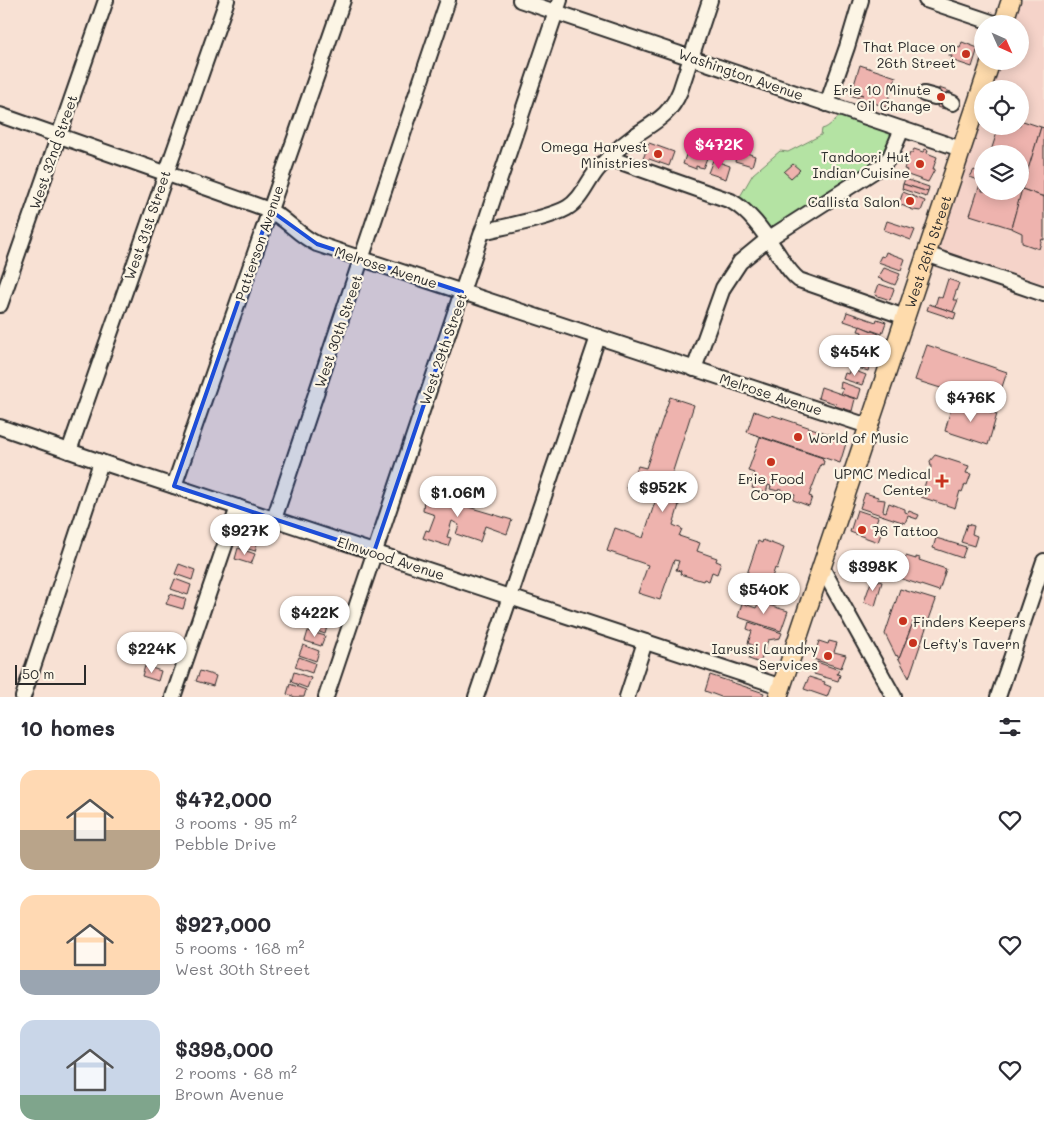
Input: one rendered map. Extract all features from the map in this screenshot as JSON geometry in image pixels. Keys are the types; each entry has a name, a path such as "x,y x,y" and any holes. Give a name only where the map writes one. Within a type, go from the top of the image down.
{"main road":[{"path":"1007,15 1011,0"},
{"name":"West 26th Street","path":"780,692 988,70"}],"street":[{"name":"West 32nd Street","path":"0,305 106,0"},
{"name":"West 31st Street","path":"69,452 227,0"},
{"name":"Patterson Avenue","path":"174,486 343,0"},
{"name":"West 30th Street","path":"274,519 448,0"},
{"name":"Washington Avenue","path":"520,0 558,6 691,57 961,149"},
{"path":"482,232 552,214 570,206 578,199 591,178 609,158 626,142 663,117 677,99 710,0"},
{"path":"827,104 861,0"},
{"path":"926,0 974,16"},
{"name":"West 29th Street","path":"326,697 558,6"},
{"name":"Melrose Avenue","path":"0,116 270,210 310,241 868,426"},
{"path":"694,369 723,288 740,262 768,239 882,166 890,157 902,129"},
{"path":"609,158 732,201 747,213 768,239 790,272 799,280 905,317"},
{"path":"926,254 1044,294"},
{"path":"476,697 598,337"},
{"name":"Elmwood Avenue","path":"0,427 69,452 645,642 780,692"},
{"path":"23,697 101,462"},
{"path":"174,697 238,507"},
{"path":"998,697 1044,561"},
{"path":"821,566 894,697"},
{"path":"627,697 645,642"}],"highlighted area":[{"path":"270,210 317,244 462,292 374,552 174,486"}],"shaded area":[{"path":"1022,0 1044,0 1044,284 938,250 975,135 1029,135 1029,80 994,80 997,70 1029,70 1029,15 1016,15"}],"green space":[{"path":"842,116 888,132 892,136 884,152 871,166 769,231 738,200 753,174 780,151 788,152 821,135 822,129"}],"building":[{"path":"962,42 974,46 972,67 951,60 952,56 949,56 951,50 954,51 956,47 960,48"},
{"path":"860,65 896,77 886,107 850,95 851,92 863,95 852,91"},
{"path":"939,88 951,92 945,109 937,107 938,104 934,102"},
{"path":"1029,123 1041,127 1029,167 1029,145 993,145 996,135 1029,135"},
{"path":"1041,127 1044,128 1044,197 1029,192 1029,166"},
{"path":"716,141 725,143 721,153 712,150"},
{"path":"649,143 674,152 669,166 649,159 643,159"},
{"path":"695,149 702,151 700,156 707,158 703,168 696,166 696,169 683,164 687,152 694,154"},
{"path":"914,149 923,152 925,149 928,150 927,153 937,157 933,169 935,169 928,182 905,174 907,170 904,169 910,153"},
{"path":"739,150 755,156 752,166 735,161"},
{"path":"713,160 730,166 726,179 708,173"},
{"path":"793,164 800,170 791,178 784,172"},
{"path":"974,170 974,178 970,177"},
{"path":"905,179 929,187 928,192 903,184"},
{"path":"903,184 928,192 926,197 902,189"},
{"path":"903,192 925,201 921,211 899,204"},
{"path":"1029,192 1044,197 1044,240 1042,239 1039,249 1022,243 1022,233 1011,228 1019,200 1029,200"},
{"path":"975,200 1019,200 1011,228 970,215"},
{"path":"887,221 915,230 911,240 884,230"},
{"path":"886,252 905,259 901,270 878,262 881,256 884,257"},
{"path":"884,268 900,274 895,285 878,278"},
{"path":"948,279 959,283 953,300 958,300 953,312 935,306 938,296 942,298"},
{"path":"879,284 894,289 890,300 875,295"},
{"path":"929,304 956,313 954,319 927,310"},
{"path":"847,312 876,322 877,319 886,322 882,334 844,321"},
{"path":"860,326 879,334 876,343 860,339 862,332 858,331"},
{"path":"855,340 873,346 869,357 856,355 857,353 852,351"},
{"path":"927,345 1007,372 1001,390 988,386 982,401 915,380"},
{"path":"856,355 871,360 868,371 852,366"},
{"path":"850,369 866,375 862,385 843,379 845,373 848,374"},
{"path":"841,382 861,389 858,399 841,394 843,389 840,388"},
{"path":"821,387 855,399 852,411 818,398"},
{"path":"670,397 694,405 671,477 678,479 670,502 679,505 673,525 682,529 679,536 700,543 697,551 717,558 716,561 721,563 717,574 712,572 709,581 704,579 703,581 680,574 681,571 676,570 679,561 674,560 660,600 638,593 648,565 607,551 615,528 643,538 656,499 626,488 629,480 632,481 638,466 646,468"},
{"path":"953,401 997,414 988,445 945,431"},
{"path":"754,411 771,417 772,415 847,440 840,463 747,432"},
{"path":"760,437 823,458 823,465 821,464 809,496 812,497 809,506 793,500 795,495 779,489 778,491 770,489 771,486 768,485 766,493 752,488 754,473 748,471"},
{"path":"935,455 969,466 966,473 971,474 967,485 965,484 962,492 960,491 955,508 921,497 927,471 929,472 931,467 930,461"},
{"path":"435,488 464,496 461,504 465,506 512,520 507,534 485,526 480,542 456,534 459,525 452,521 447,537 451,538 448,546 423,538 426,530 429,531 435,515 423,511 424,497 428,489 434,491"},
{"path":"865,493 878,497 877,499 885,500 883,511 886,512 889,503 905,509 905,512 908,513 909,511 919,515 917,519 908,516 905,523 860,508"},
{"path":"857,510 878,517 874,528 882,531 878,542 850,532"},
{"path":"246,524 263,529 259,539 243,534"},
{"path":"967,524 974,526 972,534 977,536 974,546 961,542"},
{"path":"242,536 258,541 255,551 239,546"},
{"path":"936,538 966,547 962,558 933,548"},
{"path":"763,540 784,548 765,599 741,592 758,541 762,543"},
{"path":"238,548 255,554 251,564 235,559"},
{"path":"906,556 916,559 916,557 920,558 919,560 946,569 939,591 887,574 891,561 904,563"},
{"path":"179,564 195,570 192,580 175,574"},
{"path":"175,579 191,585 188,595 171,589"},
{"path":"872,579 882,582 875,606 864,602"},
{"path":"900,589 936,600 927,625 914,620 899,659 885,634"},
{"path":"170,594 186,599 183,609 166,604"},
{"path":"318,602 334,608 331,618 314,612"},
{"path":"759,602 788,611 781,631 738,617 742,603 756,608"},
{"path":"312,618 328,623 325,634 309,628"},
{"path":"914,620 927,625 909,678 899,659"},
{"path":"749,622 782,633 780,638 768,640 760,663 749,659 754,646 748,643 752,631 747,629"},
{"path":"308,631 325,636 321,646 305,641"},
{"path":"819,641 828,644 829,641 837,643 834,652 846,655 841,668 813,659"},
{"path":"303,645 319,651 316,661 299,655"},
{"path":"299,657 315,663 312,673 295,667"},
{"path":"817,662 839,670 837,674 840,675 838,681 814,674"},
{"path":"145,666 161,671 158,681 142,676"},
{"path":"200,671 216,676 213,686 196,681"},
{"path":"294,672 311,678 307,688 291,682"},
{"path":"710,675 764,693 762,697 721,697 705,691"},
{"path":"809,677 825,682 824,684 831,687 827,697 804,689"},
{"path":"290,684 306,690 304,697 295,697 287,694"}],"place":[{"name":"That Place on 26th Street","path":"966,54"},
{"name":"Erie 10 Minute Oil Change","path":"941,97"},
{"name":"Omega Harvest Ministries","path":"658,154"},
{"name":"Tandoori Hut Indian Cuisine","path":"920,164"},
{"name":"Callista Salon","path":"910,201"},
{"name":"World of Music","path":"798,437"},
{"name":"Erie Food Co-op","path":"771,462"},
{"name":"UPMC Medical Center","path":"942,481"},
{"name":"76 Tattoo","path":"862,530"},
{"name":"Finders Keepers","path":"903,621"},
{"name":"Lefty's Tavern","path":"913,643"},
{"name":"Iarussi Laundry Services","path":"828,656"}]}
